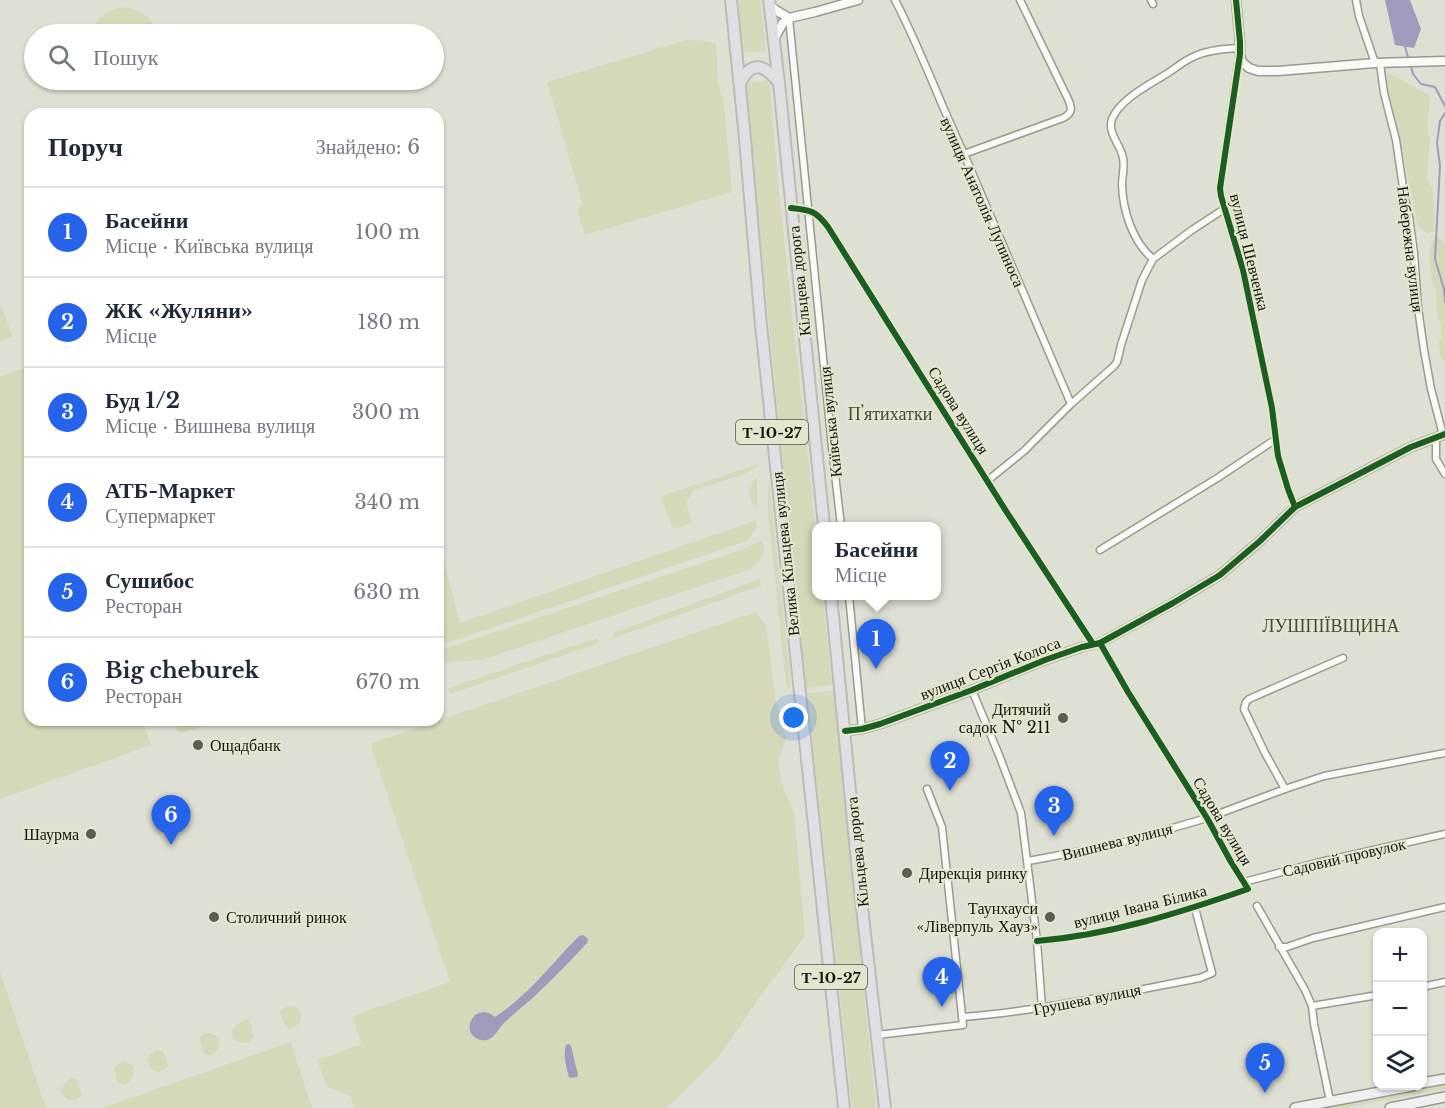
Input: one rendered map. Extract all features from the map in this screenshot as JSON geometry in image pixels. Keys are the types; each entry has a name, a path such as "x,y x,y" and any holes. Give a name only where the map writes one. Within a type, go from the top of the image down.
{"highway":[{"name":"Велика Кільцева вулиця","path":"731,0 761,325 844,1108"},
{"name":"Кільцева дорога","path":"769,3 824,522"},
{"path":"739,84 747,72 759,67 766,69 779,83"},
{"name":"Кільцева дорога","path":"831,600 858,873 885,1108"}],"main road":[{"path":"1427,1082 1445,1079"},
{"path":"1295,1108 1390,1090"},
{"path":"1390,1108 1445,1097"}],"street":[{"path":"774,39 783,23 789,18 858,0"},
{"name":"вулиця Анатолія Лупиноса","path":"895,0 921,54 944,113 964,154 1071,404"},
{"path":"964,154 1069,116 1071,112 1072,108 1068,99 1020,0"},
{"name":"вулиця Шевченка","path":"1236,0 1240,51 1220,188 1222,202 1243,270 1272,408 1278,456 1295,507"},
{"name":"Набережна вулиця","path":"1356,0 1359,16 1377,63 1396,140 1414,253 1424,350 1441,435 1436,459 1445,474"},
{"path":"769,3 789,18 809,210 791,208"},
{"path":"1153,260 1141,247 1128,217 1122,188 1123,157 1112,131 1112,120 1116,112 1128,100 1186,60 1203,53 1240,51 1242,62 1249,68 1267,72 1377,63 1445,61"},
{"path":"987,481 1024,451 1117,362 1120,345 1142,280 1153,260 1224,209"},
{"name":"Садова вулиця","path":"809,210 817,213 828,227 987,481 1097,643 1207,818 1248,889"},
{"name":"Київська вулиця","path":"809,210 827,401 842,522"},
{"name":"вулиця Сергія Колоса","path":"845,731 879,725 1045,660 1097,643 1220,575 1295,507 1384,460 1441,435"},
{"path":"1100,550 1276,439"},
{"path":"849,600 862,729"},
{"path":"1285,789 1244,709 1245,704 1250,699 1343,658"},
{"path":"972,690 1020,813 1028,861 1042,1008"},
{"path":"1207,818 1324,776 1445,753"},
{"path":"876,1035 963,1025 942,827 927,789"},
{"name":"Вишнева вулиця","path":"1028,861 1114,845 1207,818"},
{"name":"Садовий провулок","path":"1244,882 1445,834"},
{"name":"вулиця Івана Білика","path":"1037,941 1111,931 1195,908 1248,889"},
{"path":"1257,906 1312,1006 1330,1101"},
{"path":"1279,947 1287,947 1313,938 1445,907"},
{"name":"вулиця Івана Білика","path":"1195,908 1212,973"},
{"name":"Грушева вулиця","path":"962,1017 1042,1008 1200,978 1212,973"},
{"path":"1427,986 1445,982"},
{"path":"1312,1006 1373,996"}],"green space":[{"path":"737,0 760,0 766,51 742,53"},
{"path":"123,7 135,10 145,15 153,24 96,24 102,16"},
{"path":"686,40 716,44 718,84 723,99 732,192 585,235 577,209 583,205 547,82"},
{"path":"1389,73 1430,96 1427,126 1430,137 1427,180 1433,188 1434,231 1428,234 1418,226 1386,80"},
{"path":"768,81 770,87 778,182 815,522 812,522 812,600 823,600 832,685 806,688 747,83"},
{"path":"1436,236 1445,243 1445,363 1441,358 1438,345 1441,338 1441,327 1436,309 1437,292 1431,279 1430,247"},
{"path":"0,303 13,337 0,341"},
{"path":"24,369 24,726 144,726 151,745 0,799 0,376"},
{"path":"756,465 757,467 745,474 694,490 686,503 692,523 673,529 661,496"},
{"path":"757,477 757,509 749,493 751,484"},
{"path":"769,480 791,685 788,690 768,512"},
{"path":"754,521 757,523 752,535 746,541 444,644 444,562 460,623"},
{"path":"761,541 764,544 758,563 748,570 484,659 444,663 444,649 742,550"},
{"path":"760,579 761,586 614,638 613,633"},
{"path":"756,612 766,625 776,701 786,739 778,761 782,785 794,812 805,936 720,1055 667,1108 354,1108 350,1096 327,1087 317,1060 362,1044 352,1016 450,982 370,744 423,726 444,726 444,719"},
{"path":"597,638 599,643 450,694 448,688"},
{"path":"833,691 876,1108 852,1108 807,693"},
{"path":"176,726 202,726 179,734"},
{"path":"0,971 46,1108 0,1108"},
{"path":"294,1006 300,1010 301,1021 294,1027 285,1027 280,1012 286,1007"},
{"path":"249,1020 254,1037 247,1043 236,1042 232,1030 240,1022"},
{"path":"204,1033 211,1033 218,1037 218,1047 212,1055 204,1054 199,1038"},
{"path":"291,1042 312,1108 102,1108"},
{"path":"156,1050 163,1051 169,1066 159,1072 150,1067 147,1060"},
{"path":"122,1061 131,1065 134,1071 134,1075 125,1085 118,1083 113,1068"},
{"path":"72,1078 77,1080 82,1094 76,1100 68,1099 61,1090 63,1084"},
{"path":"1445,1084 1445,1089 1345,1108 1321,1108 1414,1090 1427,1090 1427,1087"}],"shaded area":[{"path":"1385,0 1410,0 1421,29 1414,48 1395,45"},
{"path":"583,935 588,939 587,943 503,1024 493,1037 483,1040 472,1035 470,1024 476,1015 488,1013 495,1017 507,1009 529,990 579,936"},
{"path":"569,1044 578,1075 571,1078 565,1057 566,1045"}],"waterway":[{"path":"1405,46 1409,61"},
{"path":"1411,66 1413,74 1421,84 1435,87 1445,106"},
{"path":"1445,113 1440,121 1437,143 1440,166 1435,259 1444,289 1445,302"}],"cycle path":[{"path":"1236,0 1240,54 1220,188 1243,270 1272,408 1278,456 1295,507"},
{"path":"791,208 813,212 828,227 1006,511 1093,644"},
{"path":"845,731 880,724 1045,660 1100,643 1220,575 1295,507 1411,447 1445,434"},
{"path":"1037,941 1091,934 1144,922 1248,889 1100,643"}],"place":[{"name":"Басейни","path":"876,669"},
{"name":"Дитячий садок № 211","path":"1063,718"},
{"name":"Ощадбанк","path":"198,745"},
{"name":"ЖК «Жуляни»","path":"950,791"},
{"name":"Шаурма","path":"91,834"},
{"name":"Буд 1/2","path":"1054,836"},
{"name":"Big cheburek","path":"171,845"},
{"name":"Дирекція ринку","path":"907,873"},
{"name":"Столичний ринок","path":"214,917"},
{"name":"Таунхауси «Ліверпуль Хауз»","path":"1050,917"},
{"name":"АТБ-Маркет","path":"942,1007"},
{"name":"Сушибос","path":"1265,1093"}],"district":[{"name":"Пʼятихатки","path":"890,414"},
{"name":"ЛУШПІЇВЩИНА","path":"1331,626"}]}
